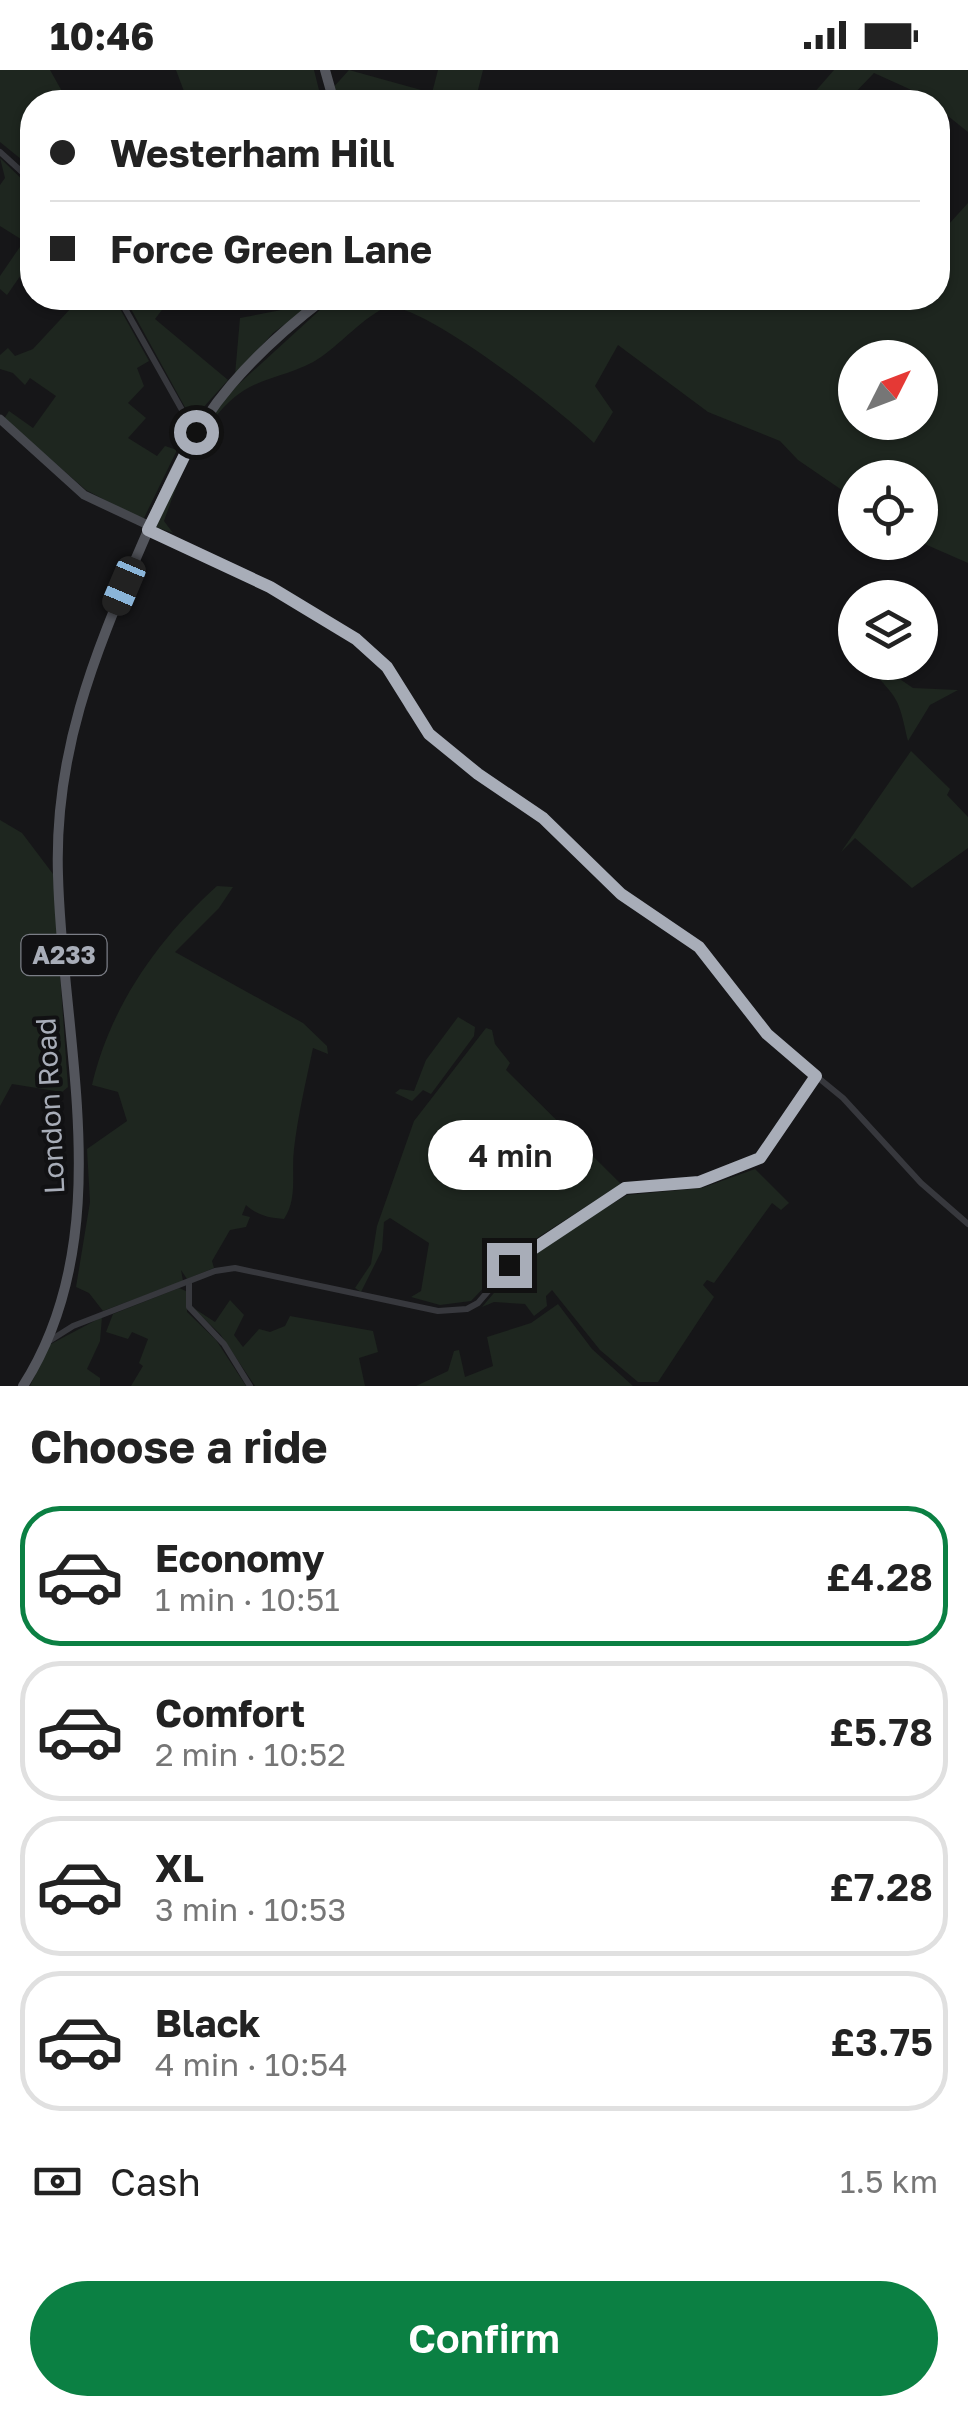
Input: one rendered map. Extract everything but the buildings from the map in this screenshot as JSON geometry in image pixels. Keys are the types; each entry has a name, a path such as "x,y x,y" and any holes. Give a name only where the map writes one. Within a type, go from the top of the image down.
{"main road":[{"name":"A233","path":"149,528 196,432 231,385 280,333 310,310"},
{"name":"London Road","path":"23,1386 56,1318 71,1262 78,1212 76,1093 58,874 64,773 78,703 149,528"}],"street":[{"path":"0,152 20,170"},
{"path":"126,310 196,432"},
{"path":"0,419 84,495 270,587 356,639 387,667 429,734 478,774 543,818 621,894 699,947 767,1034 816,1076 968,1224"},
{"path":"46,1343 68,1329 215,1270 236,1268 438,1310 468,1309 478,1303 521,1253 625,1188 717,1178 760,1158 816,1076"},
{"path":"189,1282 189,1307 224,1344 250,1386"},
{"path":"56,1318 68,1329"}],"shaded area":[{"path":"0,70 50,70 61,90 20,90 20,158 0,142"},
{"path":"176,70 314,70 319,90 184,90"},
{"path":"349,70 421,90 332,90"},
{"path":"438,70 483,70 478,90 433,90"},
{"path":"834,70 968,70 968,132 950,118 950,90 912,90 874,73 858,90 816,90"},
{"path":"0,158 20,177 20,238 0,226 0,185 5,178"},
{"path":"968,203 968,563 938,550 938,460 838,460 838,487 798,460 780,441 708,412 618,345 595,386 613,412 594,443 525,386 434,324 404,310 950,310 950,223"},
{"path":"20,247 20,276 7,295 0,289 0,276"},
{"path":"69,310 121,310 149,361 137,368 144,386 128,403 146,418 128,438 157,456 165,446 177,450 143,520 86,490 4,419 9,411 33,428 56,396 30,378 25,385 13,373 0,369 0,355 8,348 15,356 33,349"},
{"path":"132,310 162,310 155,319 228,380 192,420"},
{"path":"304,310 273,333 235,375 240,318"},
{"path":"320,310 381,310 312,363 252,386 229,402 204,432 177,486 164,521 173,533 156,527 193,446 229,393"},
{"path":"880,680 901,680 913,688 958,690 930,705 908,741 896,699"},
{"path":"911,751 950,789 947,795 968,817 968,848 912,888 855,838 841,852"},
{"path":"0,820 22,833 53,874 68,1087 62,1092 12,1084 0,1106"},
{"path":"217,886 233,887 219,908 175,952 303,1023 327,1046 328,1054 313,1048 296,1136 291,1203 284,1219 263,1215 246,1205 242,1215 250,1217 246,1227 230,1230 212,1261 214,1268 187,1279 181,1270 183,1281 103,1311 89,1293 76,1287 90,1202 87,1149 127,1121 118,1092 92,1085 111,1028 139,976 175,928"},
{"path":"458,1017 475,1027 474,1036 431,1094 423,1090 412,1101 395,1093 400,1089 414,1091 426,1060"},
{"path":"486,1028 492,1030 495,1044 510,1063 506,1070 621,1184 523,1247 471,1301 440,1305 411,1297 421,1291 429,1243 390,1218 384,1222 382,1250 361,1292 355,1288 371,1264 377,1226 414,1121"},
{"path":"755,1169 789,1203 781,1210 772,1203 714,1283 707,1280 703,1285 714,1297 658,1382 638,1382 600,1350 552,1290 546,1296 547,1306 534,1316 525,1304 494,1302 482,1307 526,1255 627,1195 702,1188"},
{"path":"179,1288 188,1292 187,1312 216,1340 246,1386 131,1386 143,1366 139,1363 148,1339 132,1332 128,1339 106,1332 113,1314"},
{"path":"230,1300 244,1315 234,1335 243,1347 259,1329 270,1332 285,1326 290,1316 373,1331 378,1352 359,1358 365,1386 255,1386 220,1334 192,1307 215,1322"},
{"path":"558,1304 592,1349 633,1386 416,1386 448,1371 454,1351 459,1350 465,1377 493,1366 487,1337 531,1323"},
{"path":"102,1317 100,1341 87,1369 100,1378 100,1386 30,1386 49,1345"}],"route":[{"path":"196,432 175,468 148,530 270,587 356,639 387,667 409,709 429,734 478,774 519,798 621,894 699,947 718,966 767,1034 816,1076 774,1144 760,1158 717,1178 625,1188 521,1253 509,1265"}]}
